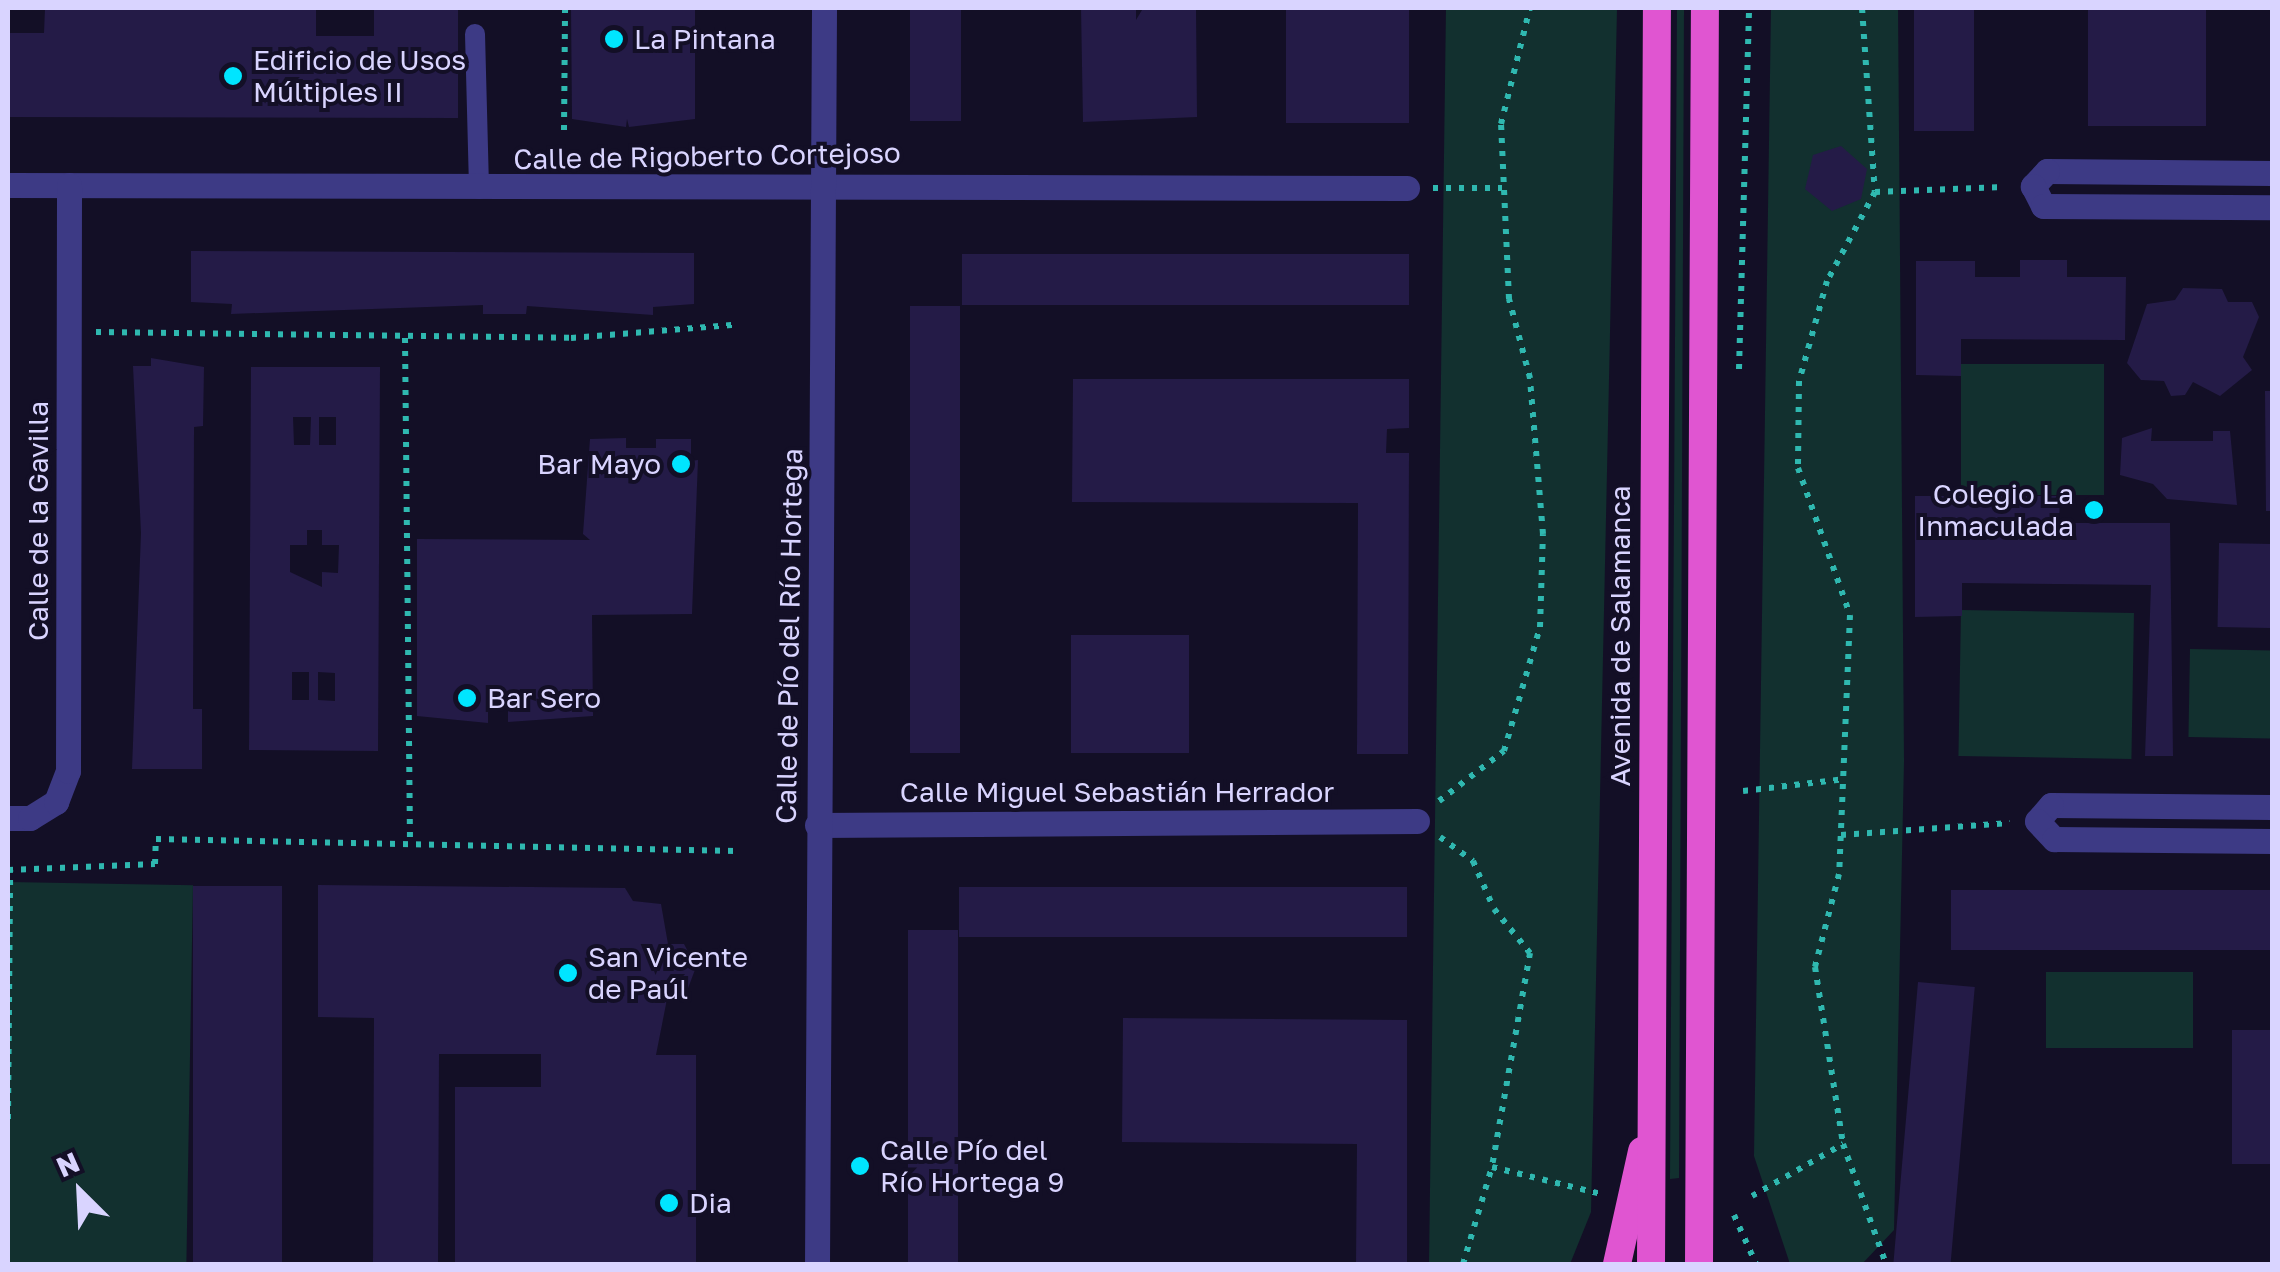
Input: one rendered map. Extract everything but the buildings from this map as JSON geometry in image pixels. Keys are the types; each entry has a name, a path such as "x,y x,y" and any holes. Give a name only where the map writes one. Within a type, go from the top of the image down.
{"highway":[{"name":"Avenida de Salamanca","path":"1651,1264 1657,8"},
{"path":"1698,1264 1705,8"},
{"path":"1618,1264 1649,1131"}],"street":[{"name":"Calle de Pío del Río Hortega","path":"817,1264 824,8"},
{"path":"2272,172 2047,171 2034,186 2043,206 2272,207"},
{"name":"Calle de Rigoberto Cortejoso","path":"8,185 1407,188"},
{"name":"Calle de la Gavilla","path":"8,818 30,818 56,802 68,770 69,185"},
{"path":"2272,806 2051,805 2037,822 2054,839 2272,842"},
{"name":"Calle Miguel Sebastián Herrador","path":"817,825 1418,821"}],"lane":[{"path":"475,34 479,189"}],"path":[{"path":"564,130 566,8"},
{"path":"1463,1264 1492,1167 1530,953 1494,909 1473,860 1418,821 1504,751 1540,627 1546,578 1530,378 1510,299 1502,188 1501,124 1530,8"},
{"path":"1862,8 1874,192 1827,281 1798,380 1798,468 1822,556 1850,615 1842,835 1815,967 1843,1144 1886,1264"},
{"path":"1874,192 2034,186"},
{"path":"1407,188 1502,188"},
{"path":"69,331 405,338 734,325"},
{"path":"405,338 410,844"},
{"path":"1743,790 1845,778"},
{"path":"1842,835 2037,822"},
{"path":"8,1119 9,870 155,864 156,840 736,851"},
{"path":"1752,1196 1843,1144"},
{"path":"1492,1167 1617,1198"}],"green space":[{"path":"1446,8 1617,8 1591,1212 1570,1264 1429,1264"},
{"path":"1677,8 1684,8 1679,1178 1670,1179"},
{"path":"1771,8 1898,8 1904,761 1894,1230 1862,1264 1790,1264 1754,1156"},
{"path":"1961,364 2104,364 2104,495 1961,495"},
{"path":"1961,610 2134,613 2131,759 1958,756"},
{"path":"2190,649 2272,650 2270,738 2188,737"},
{"path":"8,882 193,885 186,1264 8,1264"},
{"path":"2046,972 2193,972 2193,1048 2046,1048"}],"place":[{"name":"La Pintana","path":"614,39"},
{"name":"Edificio de Usos Múltiples II","path":"233,76"},
{"name":"Bar Mayo","path":"681,464"},
{"name":"Colegio La Inmaculada","path":"2094,510"},
{"name":"Bar Sero","path":"467,698"},
{"name":"San Vicente de Paúl","path":"568,973"},
{"name":"Calle Pío del Río Hortega 9","path":"860,1166"},
{"name":"Dia","path":"669,1203"}]}
